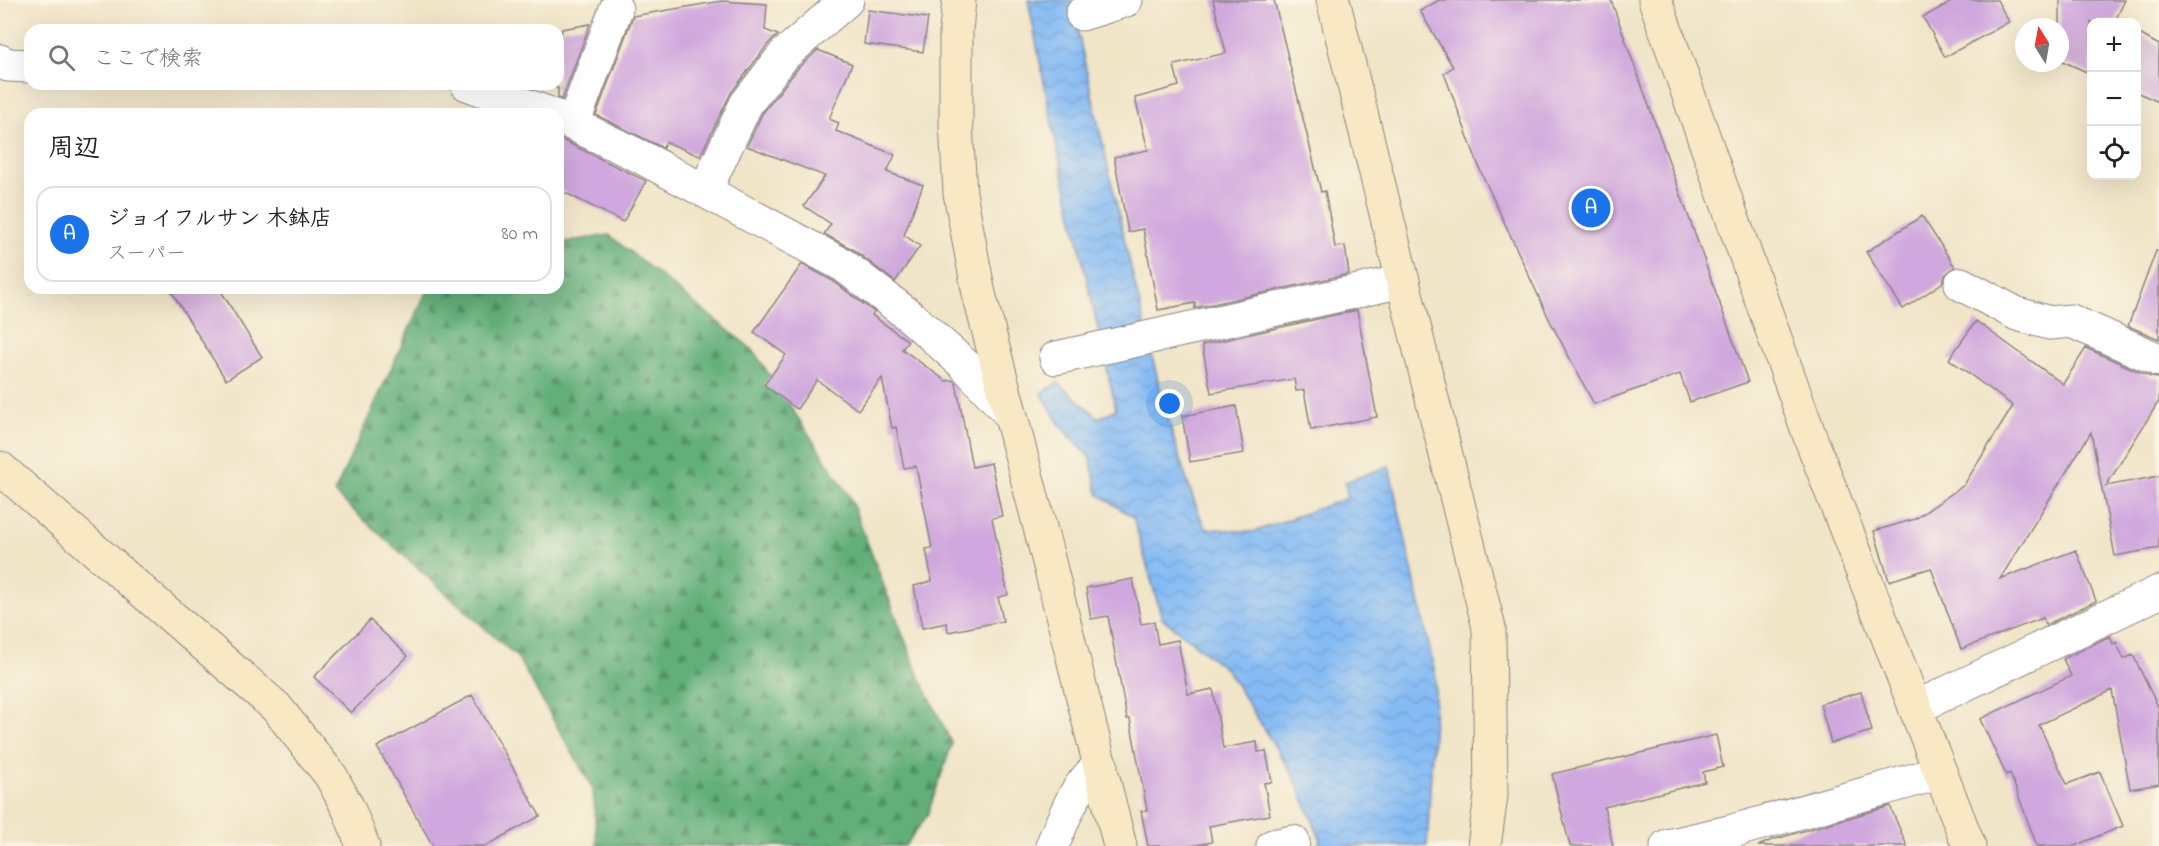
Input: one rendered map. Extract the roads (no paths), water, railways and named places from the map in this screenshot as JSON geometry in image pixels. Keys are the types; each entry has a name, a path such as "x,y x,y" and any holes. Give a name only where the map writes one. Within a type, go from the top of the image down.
{"street":[{"path":"705,191 746,104 784,55 848,0"},
{"path":"959,0 956,30 956,124 960,193 979,294 1120,846"},
{"path":"1082,14 1125,0"},
{"path":"1332,0 1489,628 1491,796 1484,846"},
{"path":"1655,0 1809,434 1969,846"},
{"path":"564,110 616,9"},
{"path":"0,61 8,65 24,66"},
{"path":"483,90 533,108"},
{"path":"564,120 705,191 843,265 942,344 965,365 1010,414"},
{"path":"1056,358 1403,281"},
{"path":"1961,284 2017,314 2050,323 2071,321 2159,360"},
{"path":"0,468 276,707 331,776 349,810 363,846"},
{"path":"1915,708 2159,592"},
{"path":"1052,846 1078,788 1088,774 1101,765"},
{"path":"1667,846 1736,839 1939,773"}],"water":[{"path":"1028,0 1071,0 1160,390 1185,475 1205,528 1253,532 1347,498 1345,482 1389,466 1436,677 1427,846 1319,846 1320,838 1294,777 1227,670 1162,618 1133,517 1098,494 1090,458 1060,425 1041,393 1058,383 1099,418 1116,409 1054,134"}],"place":[{"name":"ジョイフルサン 木鉢店","path":"1591,208"}]}
